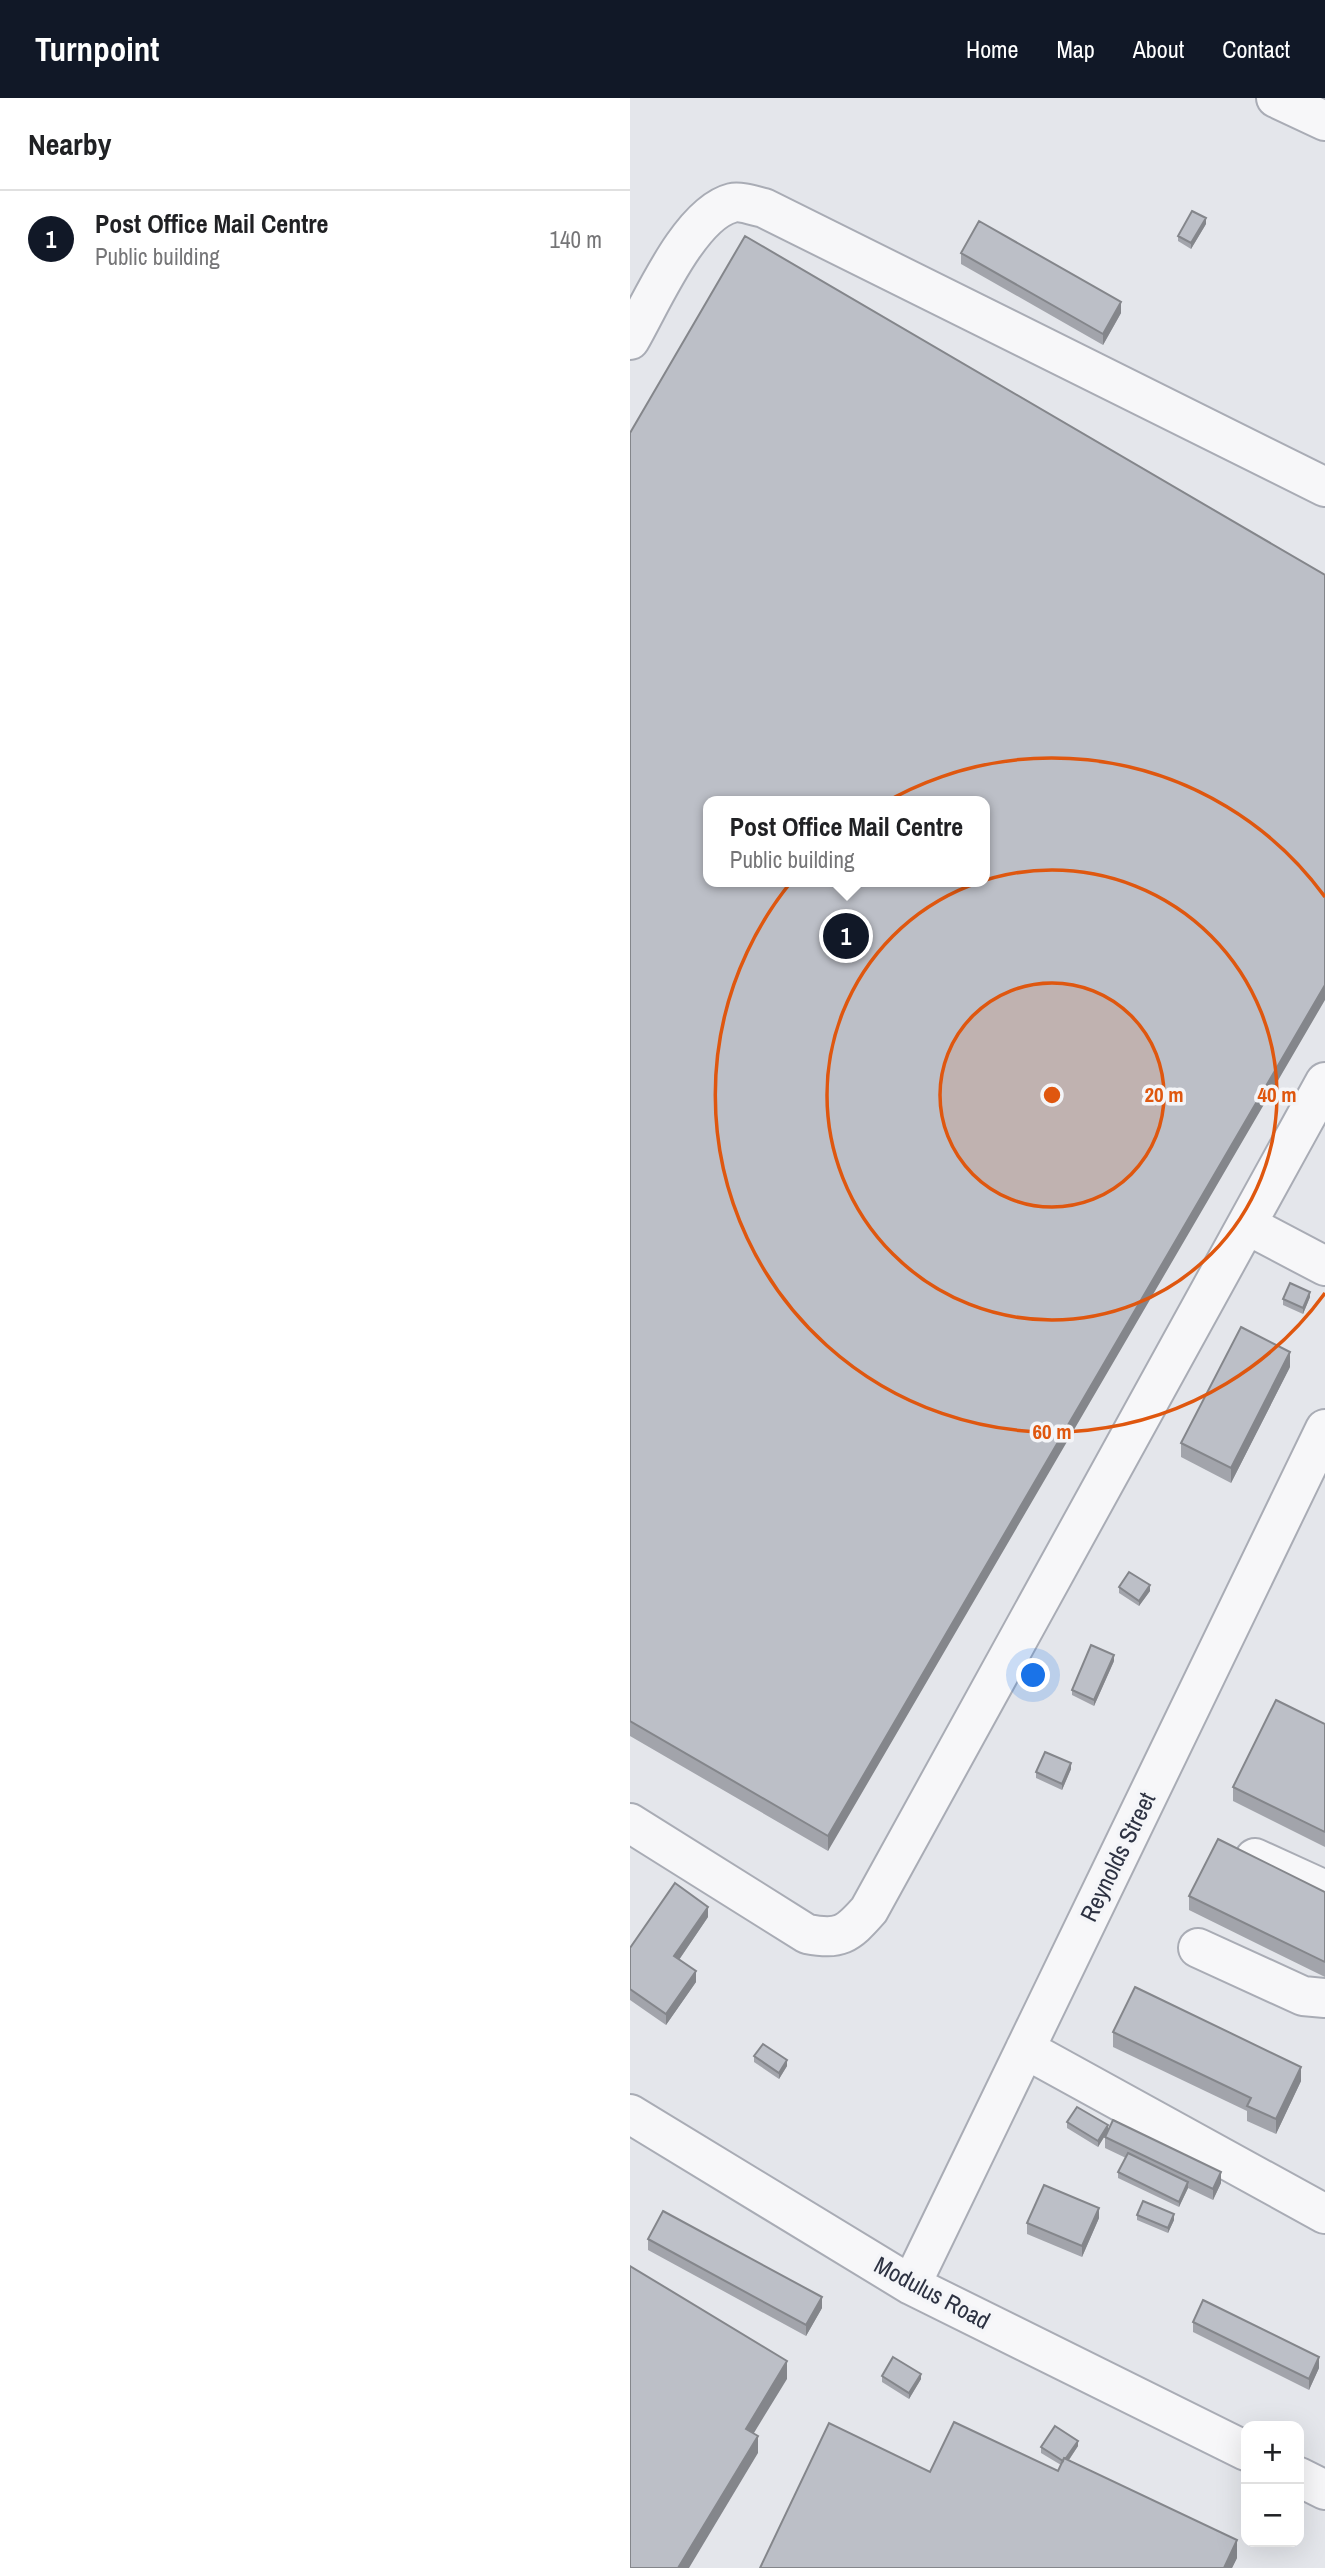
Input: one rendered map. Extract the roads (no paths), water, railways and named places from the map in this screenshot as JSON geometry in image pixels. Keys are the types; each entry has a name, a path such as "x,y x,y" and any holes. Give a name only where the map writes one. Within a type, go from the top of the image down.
{"street":[{"path":"1276,98 1325,121"},
{"path":"630,340 684,247 706,217 733,203 764,208 1325,487"},
{"path":"630,1823 807,1934 831,1938 851,1931 869,1910 1325,1082"},
{"path":"1247,1225 1325,1266"},
{"name":"Reynolds Street","path":"911,2285 1325,1429"},
{"path":"1255,1858 1325,1890"},
{"path":"1198,1948 1303,1996 1325,1998"},
{"path":"1025,2049 1325,2214"},
{"name":"Modulus Road","path":"635,2127 911,2285 1241,2449"},
{"path":"1304,2480 1325,2490"}],"place":[{"name":"Post Office Mail Centre","path":"846,936"}]}
